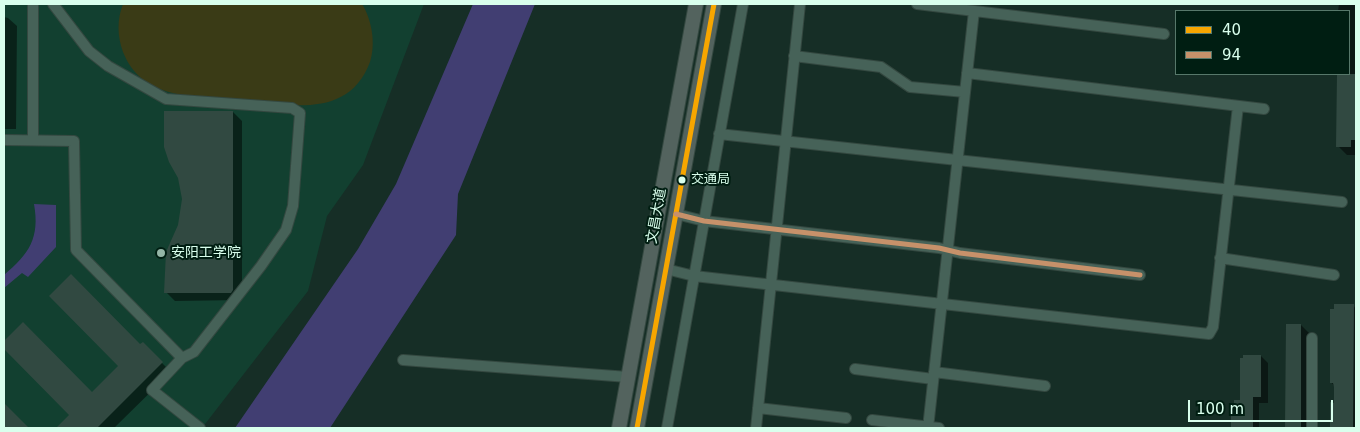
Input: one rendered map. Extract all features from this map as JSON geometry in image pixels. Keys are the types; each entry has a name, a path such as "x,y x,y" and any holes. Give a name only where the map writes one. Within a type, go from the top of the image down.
{"main road":[{"name":"文昌大道","path":"619,428 696,4"},
{"name":"文昌大道","path":"637,428 714,4"}],"street":[{"path":"33,4 33,140"},
{"path":"53,4 89,51 108,66 160,96 172,100 292,108 300,113 294,206 286,230 261,266 194,352 182,358 152,390 200,428"},
{"path":"666,428 743,4"},
{"path":"756,428 800,4"},
{"path":"917,4 1164,34"},
{"path":"928,428 974,11"},
{"path":"794,56 881,67 910,87 965,92"},
{"path":"967,73 1264,109"},
{"path":"666,269 694,276 1209,334 1213,327 1238,106"},
{"path":"719,134 1342,202"},
{"path":"4,140 74,141 76,250 182,358"},
{"path":"676,214 704,221 1140,275"},
{"path":"1220,258 1334,275"},
{"path":"1312,338 1312,428"},
{"path":"403,360 628,378"},
{"path":"855,369 1045,386"},
{"path":"758,408 846,418"},
{"path":"872,420 939,428"}],"shaded area":[{"name":"安阳工学院","path":"4,4 424,4 363,165 327,216 308,291 202,428 4,428"},
{"path":"123,4 362,4 372,32 372,55 360,81 347,93 331,101 314,105 275,104 187,96 156,87 143,79 132,68 123,52 118,28"},
{"path":"473,4 535,4 458,194 456,235 330,428 235,428 358,249 396,184"},
{"path":"34,204 56,205 56,247 28,277 22,273 4,288 4,275 20,260 34,236"}],"building":[{"path":"1355,74 1355,140 1351,140 1351,147 1336,147 1337,75"},
{"path":"164,111 233,111 233,290 231,293 164,293 166,252 178,225 182,199 178,178 169,162 164,147"},
{"path":"71,274 140,344 143,342 163,362 97,428 56,428 69,415 4,349 4,341 23,322 92,392 118,366 49,296"},
{"path":"1334,304 1354,304 1353,428 1330,428 1330,402 1334,403 1334,387 1333,383 1330,383 1330,309 1334,309"},
{"path":"1286,324 1301,324 1301,428 1285,428"},
{"path":"1243,355 1261,355 1261,397 1253,397 1253,428 1231,428 1231,404 1234,404 1234,400 1240,400 1240,358 1243,358"},
{"path":"4,403 29,428 4,428"}],"transit line":[{"name":"40","path":"637,428 714,4"},
{"name":"94","path":"676,214 704,221 939,248 960,253 1140,275"}],"place":[{"name":"交通局","path":"682,180"},
{"name":"安阳工学院","path":"161,253"}]}
